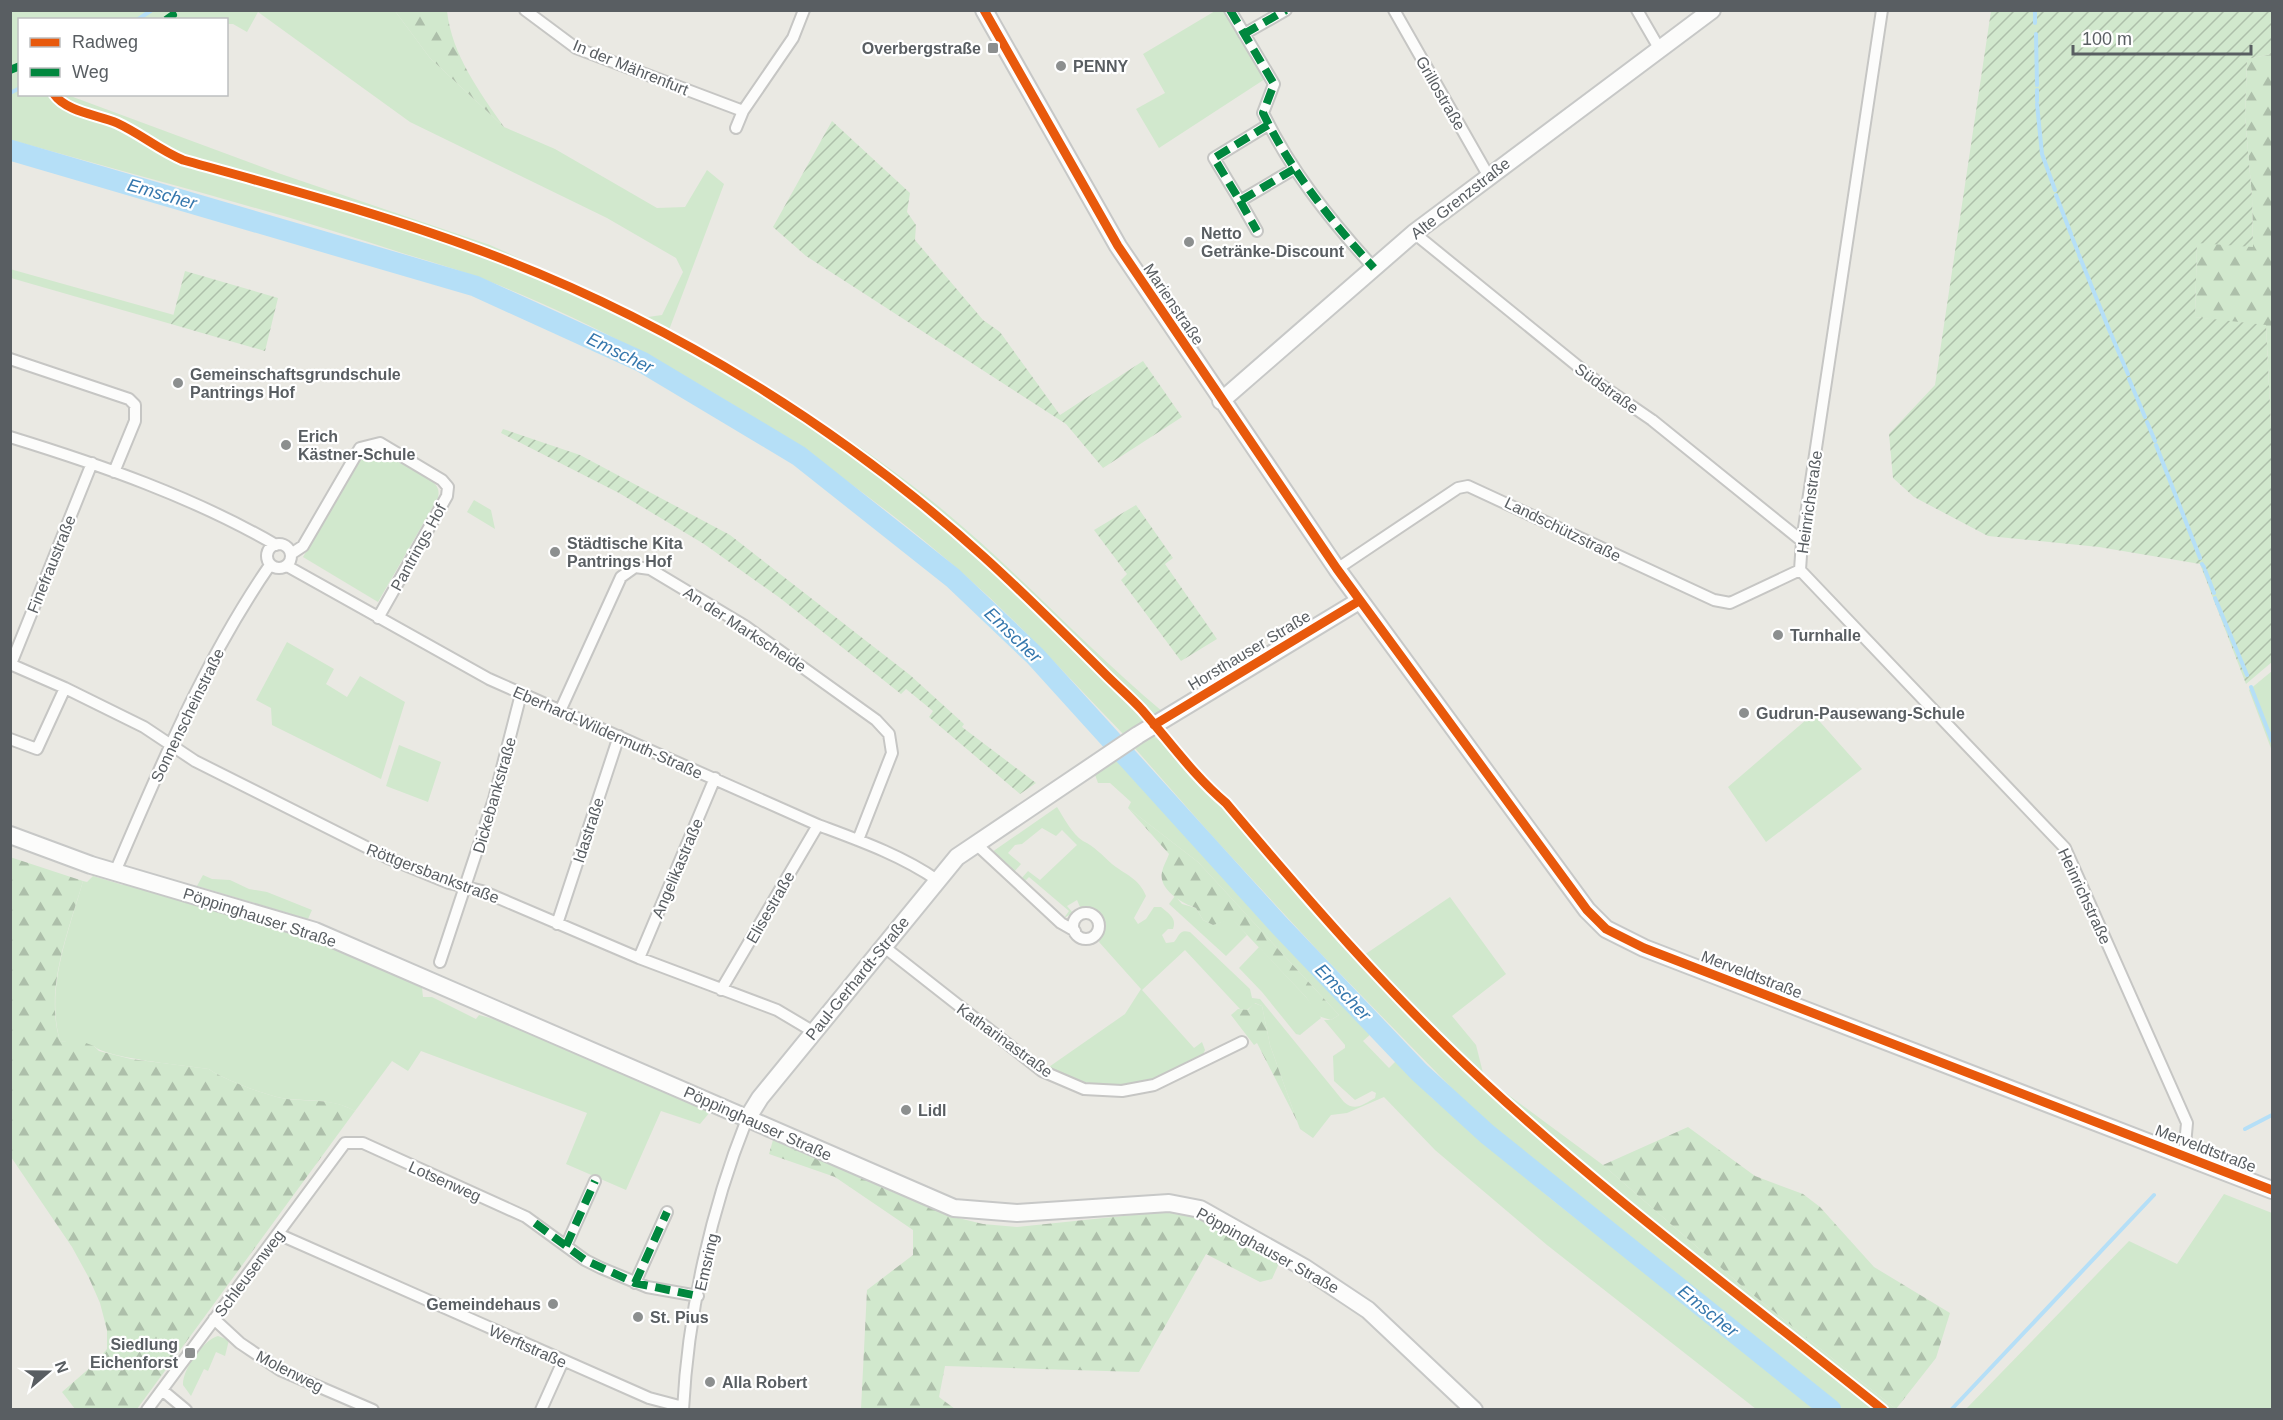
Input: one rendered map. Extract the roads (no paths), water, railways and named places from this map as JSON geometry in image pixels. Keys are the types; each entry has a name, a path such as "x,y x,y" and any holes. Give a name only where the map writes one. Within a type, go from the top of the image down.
{"main road":[{"name":"Marienstraße","path":"984,10 1118,246 1221,401 1359,601"},
{"name":"Alte Grenzstraße","path":"1221,401 1414,233 1488,175 1712,10"},
{"name":"Horsthauser Straße","path":"1120,746 1359,601"},
{"name":"Merveldtstraße","path":"1359,601 1550,862 1587,910 1606,929 1644,948 2272,1190"},
{"name":"Paul-Gerhardt-Straße","path":"747,1119 760,1098 937,880 975,843 1120,746"},
{"name":"Pöppinghauser Straße","path":"10,835 115,872 315,932 954,1208 1017,1213 1169,1203 1200,1209 1305,1268 1360,1304 1474,1410"}],"street":[{"name":"In der Mährenfurt","path":"525,10 576,48 743,111"},
{"path":"736,128 743,111 793,38 804,10"},
{"path":"1230,10 1274,84 1263,113 1269,125 1294,169 1334,225 1374,268"},
{"path":"1244,34 1286,10"},
{"name":"Grillostraße","path":"1394,10 1488,175"},
{"path":"1637,10 1659,48"},
{"name":"Heinrichstraße","path":"1882,10 1802,541 1800,570 2065,848 2187,1123 2184,1156"},
{"path":"1257,231 1214,158 1269,125"},
{"path":"1240,201 1294,169"},
{"name":"Südstraße","path":"1414,233 1594,380 1652,420 1802,541"},
{"path":"10,359 129,399 135,405 135,421 114,472"},
{"path":"10,437 92,463 185,500 288,548 291,554 287,566 278,569 270,564 267,553 276,544"},
{"name":"Pantrings Hof","path":"291,554 303,546 360,448 380,444 442,480 448,487 447,496 378,618"},
{"name":"Finefraustraße","path":"11,664 92,463"},
{"name":"Landschützstraße","path":"1337,569 1458,488 1468,486 1714,600 1730,603 1800,570"},
{"name":"Sonnenscheinstraße","path":"115,872 170,743 226,636 270,564"},
{"name":"Eberhard-Wildermuth-Straße","path":"287,566 378,618 521,694 818,825 858,840 920,868 937,880"},
{"name":"An der Markscheide","path":"560,711 621,577 635,567 651,569 782,651 867,713 889,734 892,753 858,840"},
{"name":"Röttgersbankstraße","path":"11,664 65,688 170,743 195,761 388,858 777,1010 814,1032"},
{"path":"10,739 37,749 65,688"},
{"name":"Dickebankstraße","path":"440,962 467,887 494,799 521,694"},
{"name":"Idastraße","path":"557,924 619,736"},
{"name":"Angelikastraße","path":"639,958 715,778"},
{"name":"Elisestraße","path":"721,990 818,825"},
{"path":"975,843 1061,923 1075,931"},
{"name":"Katharinastraße","path":"883,946 1042,1071 1084,1089 1122,1091 1154,1084 1242,1042"},
{"name":"Emsring","path":"683,1408 698,1296 716,1217 747,1119"},
{"name":"Lotsenweg","path":"354,1141 369,1145 535,1223 585,1260 635,1283 698,1296"},
{"name":"Schleusenweg","path":"147,1410 345,1143 354,1141"},
{"path":"566,1246 595,1181"},
{"path":"635,1283 667,1212"},
{"name":"Werftstraße","path":"278,1234 648,1398 683,1408"},
{"name":"Molenweg","path":"214,1319 247,1348 280,1370 373,1410"},
{"path":"541,1410 563,1361"},
{"path":"162,1390 186,1410"}],"waterway":[{"path":"140,18 152,10"},
{"path":"2035,10 2035,23"},
{"path":"2036,34 2037,85"},
{"path":"10,93 18,89"},
{"path":"2037,90 2037,101"},
{"path":"2037,104 2042,154 2055,190"},
{"name":"Emscher","path":"10,150 475,286 642,362 799,456 953,578 1035,656 1279,925 1419,1072 1487,1134 1831,1410"},
{"path":"2056,195 2071,234"},
{"path":"2072,237 2078,252"},
{"path":"2079,255 2110,332"},
{"path":"2111,334 2119,353"},
{"path":"2120,355 2128,374"},
{"path":"2129,379 2145,417"},
{"path":"2147,422 2155,441"},
{"path":"2156,445 2200,558"},
{"path":"2205,570 2214,593"},
{"path":"2215,598 2247,675"},
{"path":"2251,687 2272,741"},
{"path":"2245,1129 2272,1115"},
{"path":"1951,1410 2154,1195"}],"place":[{"name":"Overbergstraße","path":"993,48"},
{"name":"PENNY","path":"1061,66"},
{"name":"Netto Getränke-Discount","path":"1189,242"},
{"name":"Gemeinschaftsgrundschule Pantrings Hof","path":"178,383"},
{"name":"Erich Kästner-Schule","path":"286,445"},
{"name":"Städtische Kita Pantrings Hof","path":"555,552"},
{"name":"Turnhalle","path":"1778,635"},
{"name":"Gudrun-Pausewang-Schule","path":"1744,713"},
{"name":"Lidl","path":"906,1110"},
{"name":"Gemeindehaus","path":"553,1304"},
{"name":"St. Pius","path":"638,1317"},
{"name":"Siedlung Eichenforst","path":"190,1353"},
{"name":"Alla Robert","path":"710,1382"}]}
